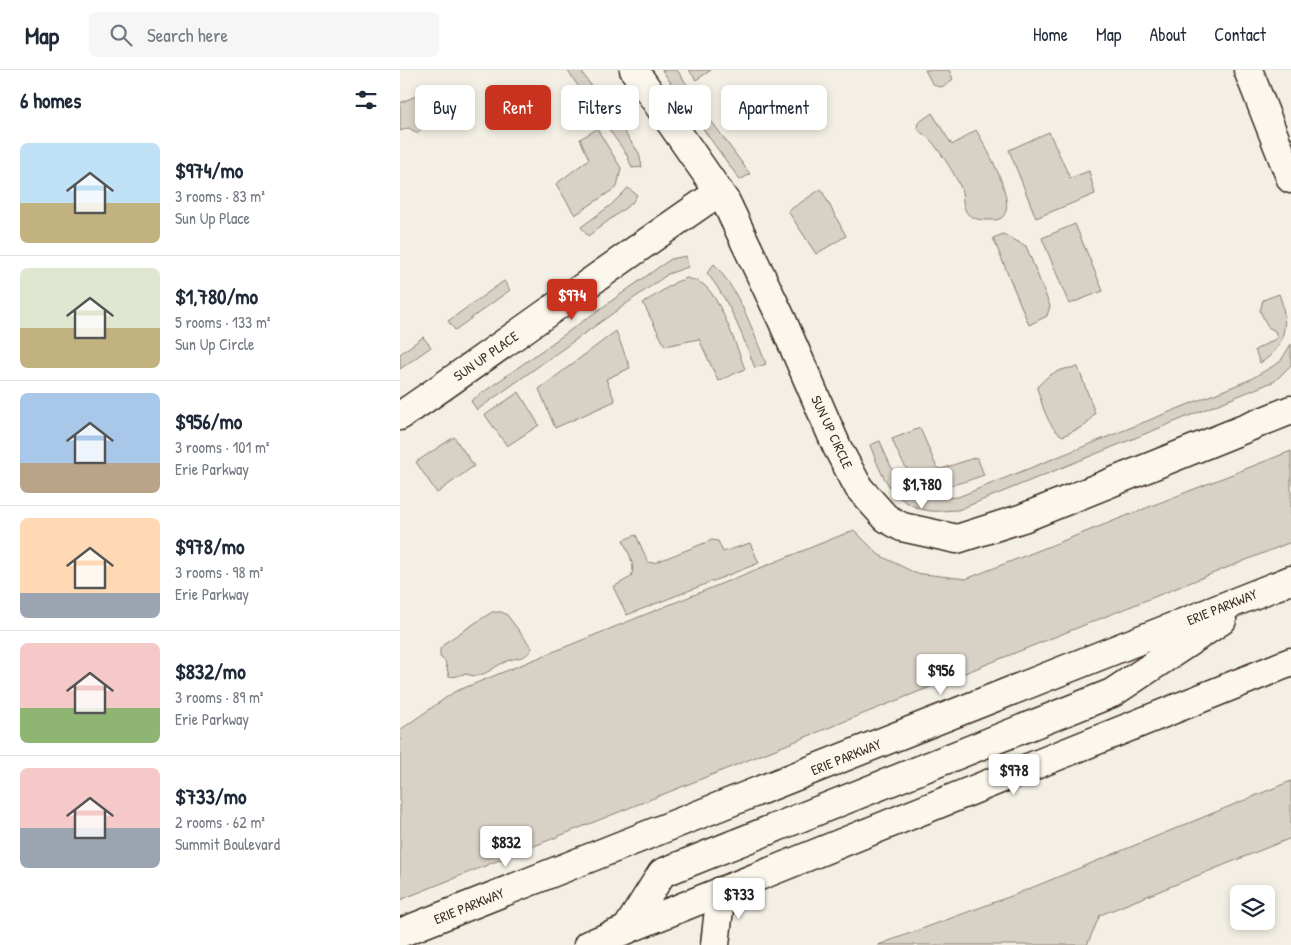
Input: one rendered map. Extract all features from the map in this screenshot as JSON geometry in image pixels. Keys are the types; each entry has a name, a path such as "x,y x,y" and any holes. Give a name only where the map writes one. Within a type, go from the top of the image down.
{"main road":[{"name":"SUN UP CIRCLE","path":"634,70 719,192 754,260 833,439 859,488 886,518 902,527 956,538 966,536 1023,518 1291,410"},
{"path":"1248,70 1291,179"},
{"name":"SUN UP PLACE","path":"400,416 543,316 596,276 719,192"},
{"path":"628,937 662,872 1112,693 1280,584"},
{"name":"ERIE PARKWAY","path":"400,933 1280,584"},
{"path":"588,945 628,937 721,891 1291,662"},
{"path":"715,945 721,891"}],"shaded area":[{"path":"567,70 580,70 591,85 578,85"},
{"path":"662,70 677,70 687,85 672,85"},
{"path":"689,70 711,70 696,80"},
{"path":"925,70 949,70 953,79 945,86 938,87 932,83"},
{"path":"415,96 415,130 421,130 417,133 409,128 400,131 400,103"},
{"path":"932,113 952,145 976,130 995,165 1006,197 1006,209 1001,218 990,220 978,219 970,216 966,211 961,189 951,169 931,141 917,128 918,123"},
{"path":"711,120 750,174 740,180 704,130 711,130"},
{"path":"598,130 621,168 617,187 575,215 556,184 589,159 580,139"},
{"path":"609,130 623,130 639,153 642,167 632,168 627,155"},
{"path":"1049,132 1070,178 1089,171 1095,194 1036,218 1009,150"},
{"path":"628,188 637,195 632,203 588,236 581,227 611,205"},
{"path":"821,189 846,236 816,254 788,211"},
{"path":"1075,224 1103,291 1069,304 1042,238"},
{"path":"1003,234 1026,246 1050,306 1047,316 1029,325 993,238"},
{"path":"686,256 688,267 668,274 477,410 471,401 659,267 671,259"},
{"path":"714,264 738,299 766,364 755,368 729,307 707,273"},
{"path":"687,278 703,284 713,295 729,326 745,369 718,381 699,339 665,346 643,303 676,282"},
{"path":"504,281 510,290 455,330 448,321"},
{"path":"1279,294 1285,323 1281,341 1276,350 1260,363 1255,350 1277,338 1275,331 1268,327 1260,311 1263,300"},
{"path":"616,331 630,368 606,379 615,401 555,428 539,389"},
{"path":"423,337 431,347 400,369 400,354"},
{"path":"1291,344 1291,365 1275,381 958,510 930,511 906,502 897,495 884,478 870,445 880,441 892,469 906,488 926,497 958,497 1249,380 1280,362"},
{"path":"1078,367 1095,413 1086,425 1063,436 1057,432 1049,421 1037,388 1050,375 1065,369"},
{"path":"519,392 539,425 507,446 485,415"},
{"path":"920,428 937,468 941,469 977,457 984,475 937,487 926,486 917,480 908,471 900,458 892,439"},
{"path":"454,437 474,466 437,493 416,462"},
{"path":"1291,451 1291,542 400,900 400,730 454,692 854,530 879,555 915,573 966,579"},
{"path":"636,535 648,562 654,563 712,540 718,541 723,552 750,543 759,563 627,615 613,587 631,577 632,563 623,540"},
{"path":"492,612 502,612 507,615 532,648 523,657 509,660 480,675 464,674 455,677 449,676 445,661 440,657 440,649 446,642"},
{"path":"1291,781 1291,838 1100,915 1087,945 878,945 1014,895"}]}
